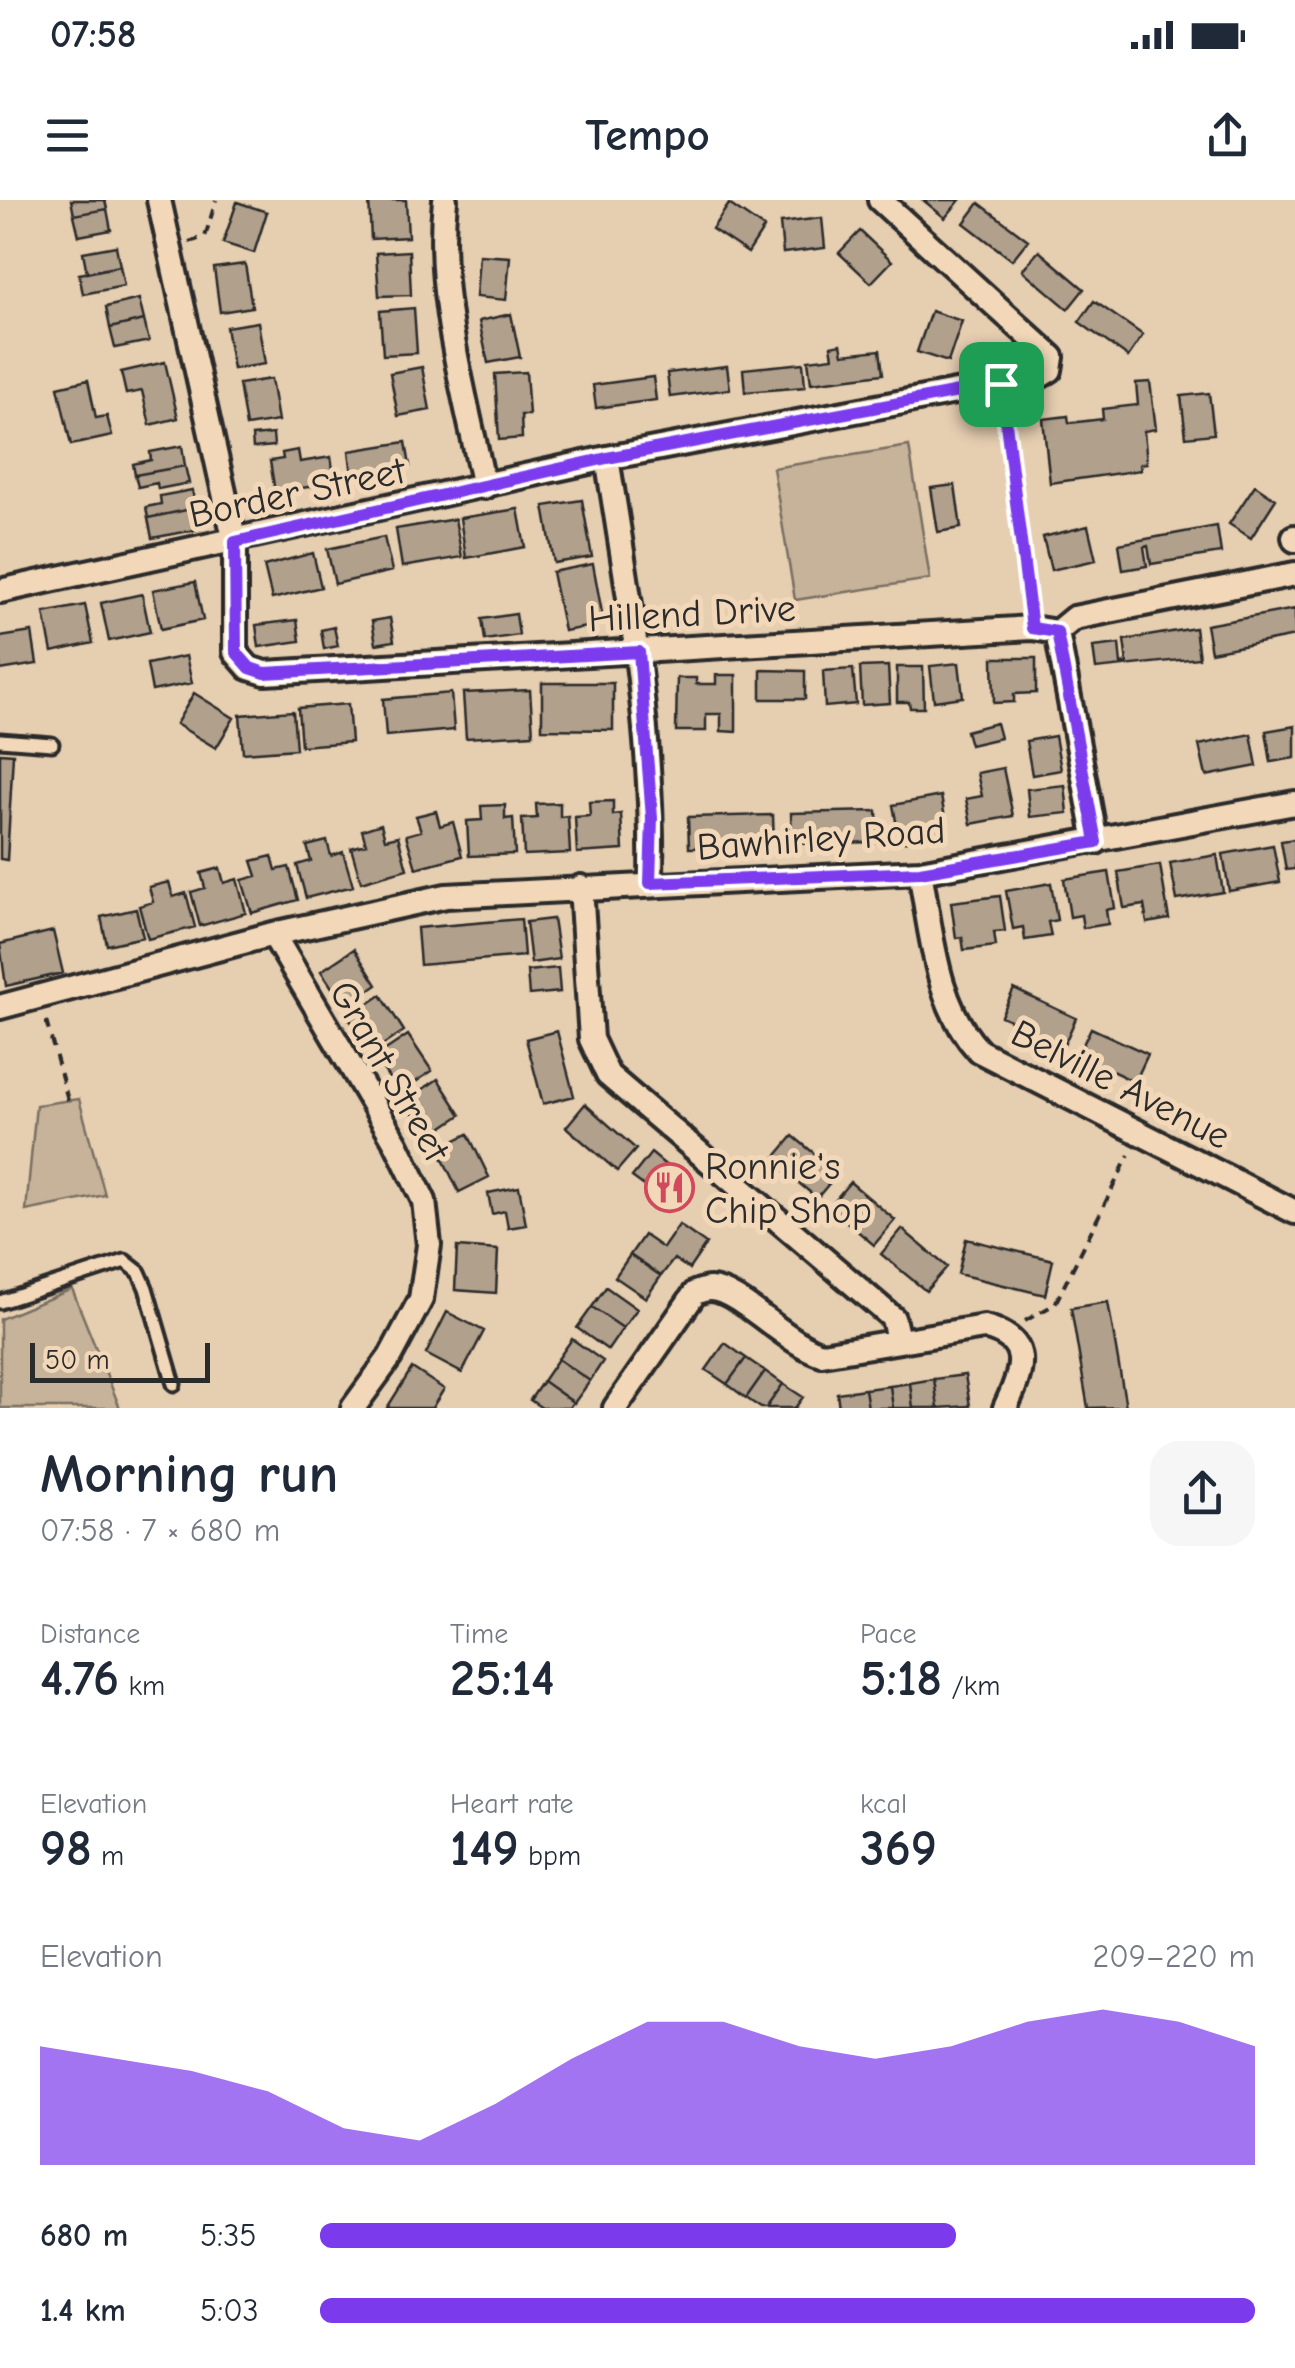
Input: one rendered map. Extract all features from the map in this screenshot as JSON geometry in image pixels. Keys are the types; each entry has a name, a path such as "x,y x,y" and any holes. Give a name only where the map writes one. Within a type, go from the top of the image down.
{"street":[{"path":"159,200 235,542"},
{"path":"445,200 448,307 484,487"},
{"name":"Border Street","path":"0,591 607,458 1001,384 1040,376 1050,370 1052,357 880,200"},
{"path":"607,458 639,652 652,818 650,883"},
{"name":"Hillend Drive","path":"235,542 236,652 250,668 265,673 1032,628 1057,632"},
{"path":"1096,842 1057,632 1074,618 1295,574"},
{"name":"Bawhirley Road","path":"0,1007 272,934 446,896 920,872 1295,803"},
{"name":"Belville Avenue","path":"920,872 944,996 961,1032 979,1051 1295,1212"},
{"path":"581,887 591,1040 608,1075 893,1318 898,1340"},
{"name":"Grant Street","path":"272,934 396,1143 424,1201 430,1245 421,1299 400,1340 353,1408"},
{"path":"615,1408 694,1293 711,1288 728,1294 806,1350 822,1354 984,1327 1006,1332 1017,1344 1021,1365 1005,1408"}],"lane":[{"path":"0,740 52,744"},
{"path":"0,1302 125,1261 139,1272 146,1288 174,1384"}],"path":[{"path":"170,247 205,238 216,200"},
{"path":"1001,384 1032,628"},
{"path":"39,997 68,1100"},
{"path":"1006,1332 1055,1304 1140,1133"}],"shaded area":[{"path":"909,446 930,579 795,600 773,468"},
{"path":"79,1099 105,1195 26,1211 36,1105"},
{"path":"72,1289 120,1408 0,1408 0,1319"}],"building":[{"path":"71,200 105,200 107,209 74,215"},
{"path":"369,200 406,200 408,237 371,239"},
{"path":"923,200 960,200 945,218"},
{"path":"237,202 267,212 254,253 223,243"},
{"path":"979,203 1028,240 1012,260 964,223"},
{"path":"729,204 764,228 748,253 712,229"},
{"path":"107,209 111,230 79,236 74,215"},
{"path":"822,218 825,248 783,253 780,223"},
{"path":"860,231 892,261 871,283 839,253"},
{"path":"116,246 120,266 87,273 83,252"},
{"path":"409,251 411,295 379,296 376,253"},
{"path":"1039,251 1084,289 1068,309 1022,270"},
{"path":"479,255 510,257 506,300 476,297"},
{"path":"245,264 252,307 220,312 214,268"},
{"path":"120,266 124,286 83,294 79,274"},
{"path":"139,299 144,320 110,328 106,307"},
{"path":"1094,301 1143,335 1128,357 1079,322"},
{"path":"414,308 417,353 383,355 380,311"},
{"path":"931,311 962,321 948,362 917,352"},
{"path":"511,314 520,357 488,363 479,321"},
{"path":"144,320 149,341 115,348 110,328"},
{"path":"258,322 265,364 233,369 226,327"},
{"path":"841,344 843,354 880,350 883,374 811,383 808,360 833,357 831,346"},
{"path":"165,362 178,418 150,425 142,391 126,394 121,372"},
{"path":"803,363 805,387 745,392 743,369"},
{"path":"727,366 730,389 670,397 667,373"},
{"path":"422,367 430,410 398,416 390,373"},
{"path":"526,372 529,415 521,415 522,438 499,440 495,374"},
{"path":"653,377 656,400 596,408 593,385"},
{"path":"271,379 278,421 246,426 239,384"},
{"path":"88,380 96,418 107,416 112,436 71,445 58,387"},
{"path":"1150,382 1156,429 1144,431 1147,463 1140,464 1141,470 1050,483 1043,419 1068,416 1069,423 1103,419 1102,409 1138,405 1136,383"},
{"path":"1209,393 1214,434 1186,437 1181,396"},
{"path":"273,434 274,446 253,448 252,436"},
{"path":"406,442 410,466 352,475 349,451"},
{"path":"182,446 185,466 135,475 133,464 151,460 150,452"},
{"path":"298,450 300,462 331,457 335,483 275,492 270,461 283,459 282,453"},
{"path":"185,466 189,483 158,489 157,483 138,487 135,475"},
{"path":"955,485 961,528 938,532 931,488"},
{"path":"1255,485 1276,499 1251,538 1229,524"},
{"path":"192,490 196,508 148,518 146,507 161,504 160,496"},
{"path":"582,500 592,557 554,563 544,506"},
{"path":"196,508 200,529 152,538 148,518"},
{"path":"518,509 525,547 466,558 460,518"},
{"path":"455,519 462,557 402,567 396,529"},
{"path":"1088,526 1096,560 1051,570 1043,537"},
{"path":"1217,526 1221,553 1151,564 1148,546 1144,547 1147,566 1123,570 1119,544"},
{"path":"384,537 392,571 335,584 327,549"},
{"path":"313,553 321,587 272,599 264,566"},
{"path":"593,564 604,624 564,631 552,572"},
{"path":"195,582 203,620 161,629 153,590"},
{"path":"142,594 150,632 109,641 101,603"},
{"path":"85,605 93,643 52,652 44,613"},
{"path":"1295,609 1295,636 1211,652 1206,625"},
{"path":"516,614 519,635 485,640 482,619"},
{"path":"390,618 394,641 376,644 372,621"},
{"path":"297,620 300,641 259,647 256,625"},
{"path":"334,627 338,646 324,649 321,630"},
{"path":"1195,628 1199,658 1096,669 1093,647 1119,644 1121,664 1127,663 1124,640"},
{"path":"32,632 37,664 0,670 0,637"},
{"path":"186,656 192,683 152,691 147,664"},
{"path":"993,658 1036,658 1036,693 1014,694 1014,702 994,703"},
{"path":"959,663 963,697 934,701 930,666"},
{"path":"888,666 890,703 862,705 860,667"},
{"path":"897,667 923,667 924,708 910,708 909,702 897,702"},
{"path":"853,669 856,704 825,707 823,671"},
{"path":"761,670 805,671 805,699 761,699"},
{"path":"716,675 736,675 736,732 721,731 721,714 706,714 706,731 676,731 677,678 696,678 696,684 716,684"},
{"path":"542,683 613,683 613,730 542,729"},
{"path":"530,690 533,734 466,738 463,693"},
{"path":"194,693 234,718 216,748 176,724"},
{"path":"451,693 454,730 386,736 383,699"},
{"path":"348,704 351,742 301,746 298,708"},
{"path":"293,711 296,749 243,753 240,715"},
{"path":"996,723 1000,738 970,745 966,731"},
{"path":"1295,726 1295,758 1271,762 1266,731"},
{"path":"1251,734 1257,766 1206,776 1199,745"},
{"path":"1055,736 1061,770 1032,775 1026,741"},
{"path":"0,753 13,754 7,860 0,859"},
{"path":"1003,768 1013,816 971,824 966,799 982,796 977,773"},
{"path":"1065,785 1068,813 1030,817 1027,789"},
{"path":"941,796 948,834 900,842 893,805"},
{"path":"613,801 613,815 621,814 623,850 577,853 575,817 590,816 589,802"},
{"path":"560,803 560,817 568,816 570,853 524,855 522,819 537,818 536,804"},
{"path":"505,805 505,819 513,818 515,854 469,856 467,821 482,820 481,806"},
{"path":"436,811 440,826 453,822 462,856 416,868 406,835 421,831 416,816"},
{"path":"877,811 878,842 792,844 791,813"},
{"path":"773,815 774,846 689,848 688,817"},
{"path":"381,824 385,839 398,836 407,869 361,882 351,848 366,844 362,830"},
{"path":"1295,839 1295,869 1286,870 1281,841"},
{"path":"327,841 331,856 343,852 353,886 306,898 297,865 311,861 307,846"},
{"path":"1273,845 1280,882 1229,891 1223,854"},
{"path":"1217,855 1223,892 1177,900 1170,863"},
{"path":"272,856 276,870 289,867 298,900 252,913 242,880 257,876 252,861"},
{"path":"1160,865 1169,919 1147,923 1144,905 1124,908 1118,872"},
{"path":"220,868 224,883 237,879 246,913 200,926 191,892 205,888 201,873"},
{"path":"1109,872 1115,908 1106,910 1108,924 1083,928 1081,915 1070,917 1064,879"},
{"path":"169,882 173,897 186,893 195,927 148,939 139,906 153,902 149,887"},
{"path":"1051,883 1057,920 1048,922 1051,936 1025,940 1023,927 1013,929 1006,891"},
{"path":"1000,896 1005,931 994,932 996,946 964,950 962,937 956,938 951,902"},
{"path":"136,909 143,937 107,945 101,917"},
{"path":"521,919 524,956 420,965 417,928"},
{"path":"553,919 559,959 531,963 526,922"},
{"path":"53,931 63,973 6,986 0,944"},
{"path":"354,949 377,985 345,1007 321,971"},
{"path":"558,968 560,992 529,995 527,971"},
{"path":"1014,989 1076,1018 1064,1045 1001,1016"},
{"path":"381,995 404,1031 372,1052 348,1017"},
{"path":"1091,1028 1148,1054 1135,1082 1078,1055"},
{"path":"557,1031 574,1096 543,1104 526,1039"},
{"path":"408,1035 432,1071 399,1093 375,1057"},
{"path":"438,1079 461,1115 428,1137 405,1101"},
{"path":"585,1104 636,1149 617,1171 566,1127"},
{"path":"468,1134 489,1177 459,1192 438,1149"},
{"path":"793,1136 838,1173 817,1198 772,1161"},
{"path":"651,1153 669,1168 651,1191 632,1177"},
{"name":"Ronnie's Chip Shop","path":"669,1168 689,1184 670,1207 651,1191"},
{"path":"850,1182 895,1220 874,1245 829,1207"},
{"path":"519,1187 526,1225 508,1228 505,1211 492,1214 488,1193"},
{"path":"679,1225 706,1244 689,1269 674,1259 661,1276 630,1255 644,1235 663,1248"},
{"path":"902,1229 947,1267 926,1291 881,1254"},
{"path":"966,1239 1053,1260 1045,1295 958,1274"},
{"path":"457,1247 498,1250 496,1293 455,1290"},
{"path":"630,1255 661,1276 646,1298 615,1277"},
{"path":"606,1287 637,1309 623,1328 592,1307"},
{"path":"1108,1302 1126,1407 1088,1408 1071,1308"},
{"path":"592,1307 623,1328 608,1350 577,1328"},
{"path":"447,1312 484,1331 462,1373 426,1354"},
{"path":"572,1339 603,1361 590,1381 558,1359"},
{"path":"725,1343 746,1358 727,1384 706,1370"},
{"path":"746,1358 765,1371 746,1398 727,1384"},
{"path":"558,1359 590,1381 574,1403 543,1381"},
{"path":"412,1368 444,1389 432,1408 387,1408"},
{"path":"765,1371 783,1384 766,1408 761,1408 746,1398"},
{"path":"965,1375 970,1406 938,1408 934,1379"},
{"path":"934,1379 938,1408 913,1408 910,1383"},
{"path":"543,1381 573,1402 569,1408 542,1408 530,1400"},
{"path":"910,1383 913,1408 893,1408 890,1386"},
{"path":"783,1384 803,1397 795,1408 766,1408"},
{"path":"890,1386 893,1408 868,1408 865,1389"},
{"path":"865,1389 868,1408 839,1408 837,1393"}],"place":[{"name":"Ronnie's Chip Shop","path":"670,1188"}],"route":[{"path":"1001,384 1032,628 1057,632 1096,842 920,872 650,883 652,818 639,652 265,673 250,668 236,652 235,542 607,458 1001,384"}]}
